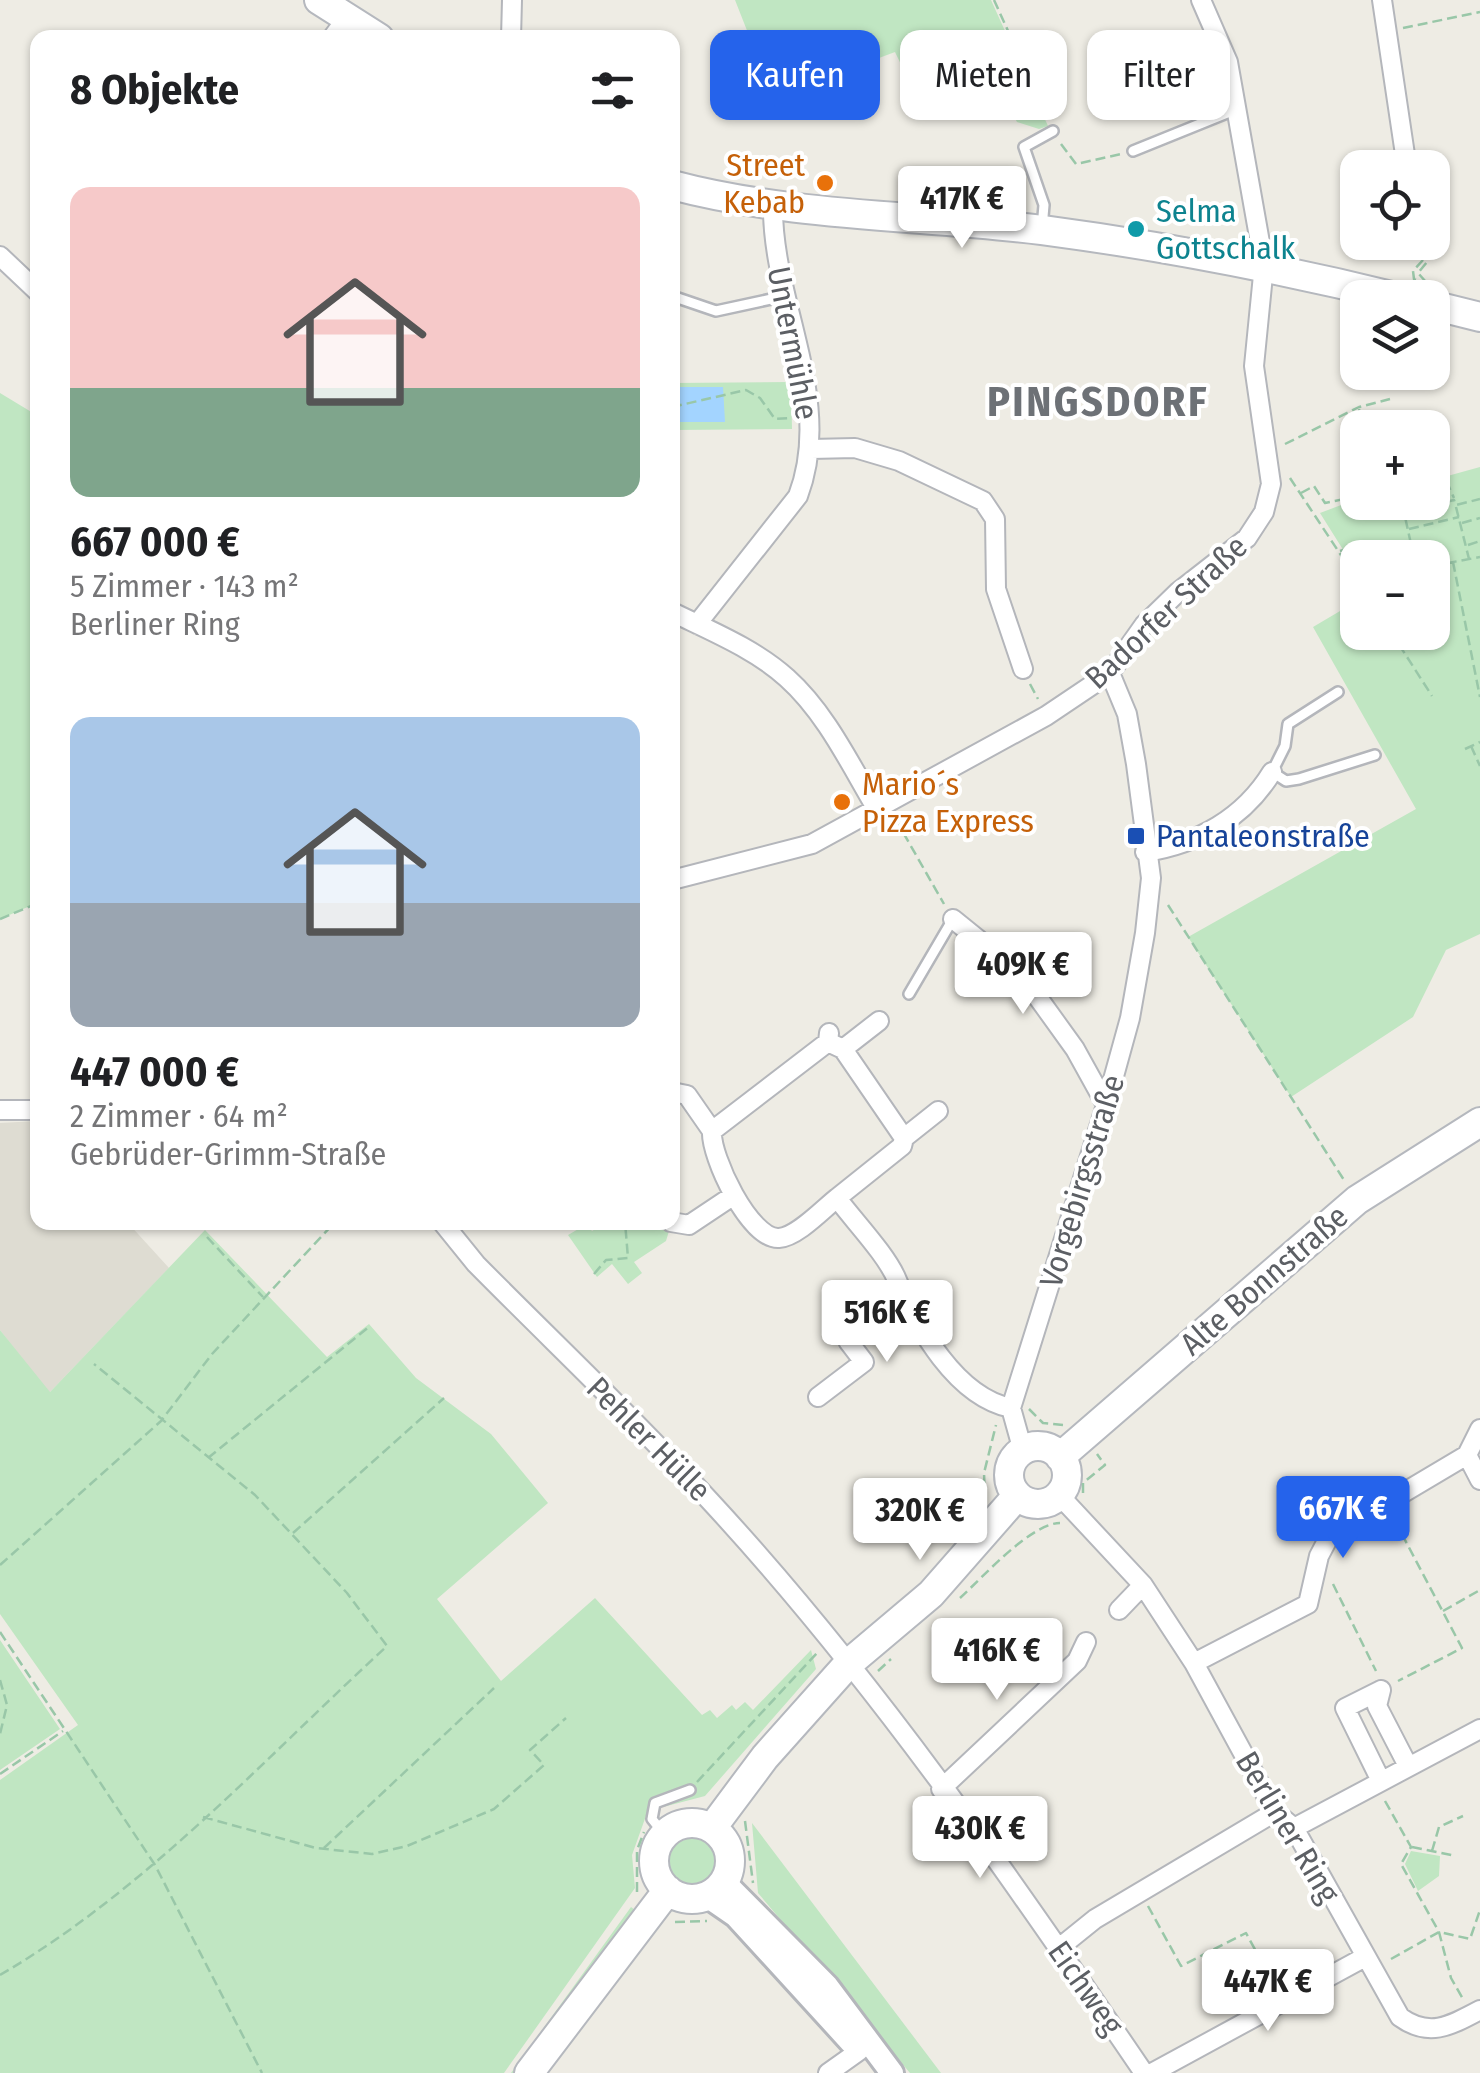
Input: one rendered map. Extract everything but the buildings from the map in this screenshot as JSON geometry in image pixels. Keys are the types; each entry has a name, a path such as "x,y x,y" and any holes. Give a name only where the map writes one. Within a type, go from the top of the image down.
{"main road":[{"path":"319,0 340,28"},
{"path":"680,187 773,204 1042,230 1264,265 1340,283"},
{"path":"1450,304 1480,318"},
{"name":"Alte Bonnstraße","path":"1060,1456 1357,1200 1480,1122"},
{"path":"1038,1446 1060,1456 1068,1478 1067,1504 1041,1505 1017,1496 1009,1472 1022,1451 1038,1446"},
{"path":"712,1828 765,1757 856,1673 1017,1496"},
{"path":"682,1824 712,1828 728,1847 729,1871 715,1889 689,1899 668,1890 654,1866 658,1827 682,1824"},
{"path":"529,2073 668,1890"}],"street":[{"path":"511,30 512,0"},
{"name":"Badorfer Straße","path":"680,878 812,844 875,806 1046,716 1110,673 1144,625 1178,592 1248,538 1264,512 1271,484 1254,366 1264,265 1228,62 1201,0"},
{"path":"1382,0 1404,150"},
{"name":"Untermühle","path":"697,624 798,496 811,449 800,350 772,237 773,204"},
{"path":"0,256 30,284"},
{"path":"811,449 855,448 899,461 983,501 994,518 996,589 1023,669"},
{"path":"680,616 748,650 787,678 818,712 875,806"},
{"name":"Vorgebirgsstraße","path":"1006,1407 1106,1105 1130,1018 1151,878 1127,714 1110,673"},
{"path":"1145,852 1183,846 1252,804 1272,772"},
{"path":"952,919 1021,974 1075,1050 1106,1105"},
{"path":"712,1130 834,1041 879,1022"},
{"path":"834,1041 904,1138"},
{"path":"680,1094 687,1095 712,1130 711,1144 734,1195 765,1234 778,1238 838,1198 902,1146 904,1138 938,1110"},
{"path":"0,1110 30,1110"},
{"path":"680,1223 689,1224 734,1195"},
{"path":"838,1198 897,1280 899,1292 973,1394 1006,1407 1022,1451"},
{"name":"Pehler Hülle","path":"448,1230 476,1264 711,1502 856,1673"},
{"path":"818,1396 864,1362 848,1341 848,1328 899,1292"},
{"path":"1194,1663 1308,1604 1319,1556 1330,1537 1467,1455 1480,1429"},
{"path":"1467,1455 1480,1480"},
{"name":"Berliner Ring","path":"1067,1504 1143,1585 1194,1663 1276,1812 1294,1828 1400,2016 1418,2030 1438,2030 1476,2012"},
{"path":"1118,1610 1143,1585"},
{"path":"941,1788 1076,1661 1086,1642"},
{"name":"Eichweg","path":"856,1673 1148,2073"},
{"path":"1381,1690 1376,1706 1408,1764"},
{"path":"1377,1781 1344,1708 1381,1690"},
{"path":"1294,1828 1480,1729"},
{"path":"1059,1948 1095,1918 1276,1812"},
{"path":"715,1889 878,2073"},
{"path":"715,1889 827,1986 892,2073"},
{"path":"1148,2073 1282,1999 1368,1964"},
{"path":"836,2071 859,2052"}],"lane":[{"path":"1132,151 1238,108"},
{"path":"1042,230 1044,205 1024,147 1054,132"},
{"path":"680,299 716,311 786,296"},
{"path":"1338,692 1288,724 1286,746 1272,772 1286,781 1299,780 1375,755"},
{"path":"909,994 952,919"},
{"path":"658,1827 656,1803 663,1797 690,1790"}],"path":[{"path":"994,0 1054,132 1076,164 1132,151"},
{"path":"1387,32 1480,12"},
{"path":"680,405 746,390 760,398 775,419 809,417"},
{"path":"1340,555 1282,464 1268,452 1359,407 1390,399"},
{"path":"1299,494 1314,486 1325,503 1340,500"},
{"path":"1450,490 1469,559"},
{"path":"1456,505 1480,499"},
{"path":"1450,501 1454,500"},
{"path":"1408,529 1459,517"},
{"path":"1461,523 1480,518"},
{"path":"1406,520 1410,540"},
{"path":"1466,545 1480,541"},
{"path":"1450,563 1480,557"},
{"path":"1453,562 1480,697"},
{"path":"1403,650 1432,696"},
{"path":"1023,669 1046,716"},
{"path":"1474,674 1480,672"},
{"path":"1465,749 1480,742"},
{"path":"1471,746 1480,766"},
{"path":"875,806 894,818 952,919"},
{"path":"1151,878 1357,1200"},
{"path":"0,919 30,907"},
{"path":"0,1565 161,1421 212,1354 328,1230"},
{"path":"594,1274 606,1260 628,1258 626,1230"},
{"path":"207,1236 264,1298"},
{"path":"208,1458 370,1326"},
{"path":"0,1976 35,1955 155,1865 386,1646 293,1532 94,1364"},
{"path":"293,1532 444,1398"},
{"path":"983,1498 984,1473 1006,1407"},
{"path":"947,1609 1067,1504"},
{"path":"1319,1556 1381,1690 1462,1648 1386,1504"},
{"path":"1442,1610 1480,1590"},
{"path":"0,1632 155,1865 262,2073"},
{"path":"690,1790 828,1641"},
{"path":"856,1673 903,1649"},
{"path":"0,1680 8,1705 0,1734"},
{"path":"323,1849 494,1688"},
{"path":"202,1817 323,1849 372,1854 407,1846 494,1809 544,1765 530,1750 566,1718"},
{"path":"0,1774 64,1731"},
{"path":"1377,1781 1411,1847"},
{"path":"1432,1851 1439,1828 1463,1816"},
{"path":"745,1817 754,1896"},
{"path":"634,1897 637,1850 658,1827"},
{"path":"1411,1847 1456,1856"},
{"path":"1411,1847 1401,1864 1439,1932 1451,1978 1476,2012"},
{"path":"1140,1891 1181,1966 1246,1933 1282,1999"},
{"path":"1368,1964 1439,1932 1470,1939 1480,1910"},
{"path":"665,1922 724,1921"}],"shaded area":[{"path":"30,1121 30,1230 134,1230 169,1268 49,1393 0,1330 0,1123"}],"green space":[{"path":"735,0 991,0 1005,30 900,30 900,62 895,52 880,58 880,30 747,30"},
{"path":"1045,120 1048,126 1039,129 1017,122"},
{"path":"791,382 792,429 680,430 680,383"},
{"path":"0,393 30,411 30,906 0,919"},
{"path":"1480,467 1480,934 1446,950 1413,1017 1291,1097 1188,937 1416,809 1313,627 1340,611 1340,650 1450,650 1450,540 1340,540 1340,545 1320,513 1340,505 1340,520 1450,520 1450,475"},
{"path":"205,1230 327,1357 369,1324 416,1378 491,1434 548,1503 437,1599 501,1681 595,1598 702,1715 710,1710 717,1718 732,1705 736,1710 745,1702 753,1710 811,1650 816,1669 705,1796 663,1807 691,1793 687,1786 652,1799 632,1855 635,1888 504,2073 0,2073 0,1780 78,1725 0,1614 0,1330 50,1392"},
{"path":"577,1230 669,1231 666,1241 634,1262 642,1273 628,1284 612,1264 597,1277 568,1235"},
{"path":"0,1640 60,1729 0,1770"},
{"path":"752,1823 941,2073 910,2073 758,1893"},
{"path":"681,1836 701,1836 715,1850 715,1870 701,1884 681,1884 667,1870 667,1850"},
{"path":"1411,1851 1440,1856 1439,1876 1418,1891 1405,1864"},
{"path":"631,1907 635,1910 518,2073 511,2073"}],"water":[{"path":"680,387 723,387 725,422 680,422"}],"place":[{"name":"Street Kebab","path":"825,183"},
{"name":"Selma Gottschalk","path":"1136,229"},
{"name":"Mario´s Pizza Express","path":"842,802"},
{"name":"Pantaleonstraße","path":"1136,836"}],"district":[{"name":"PINGSDORF","path":"1098,401"}]}
